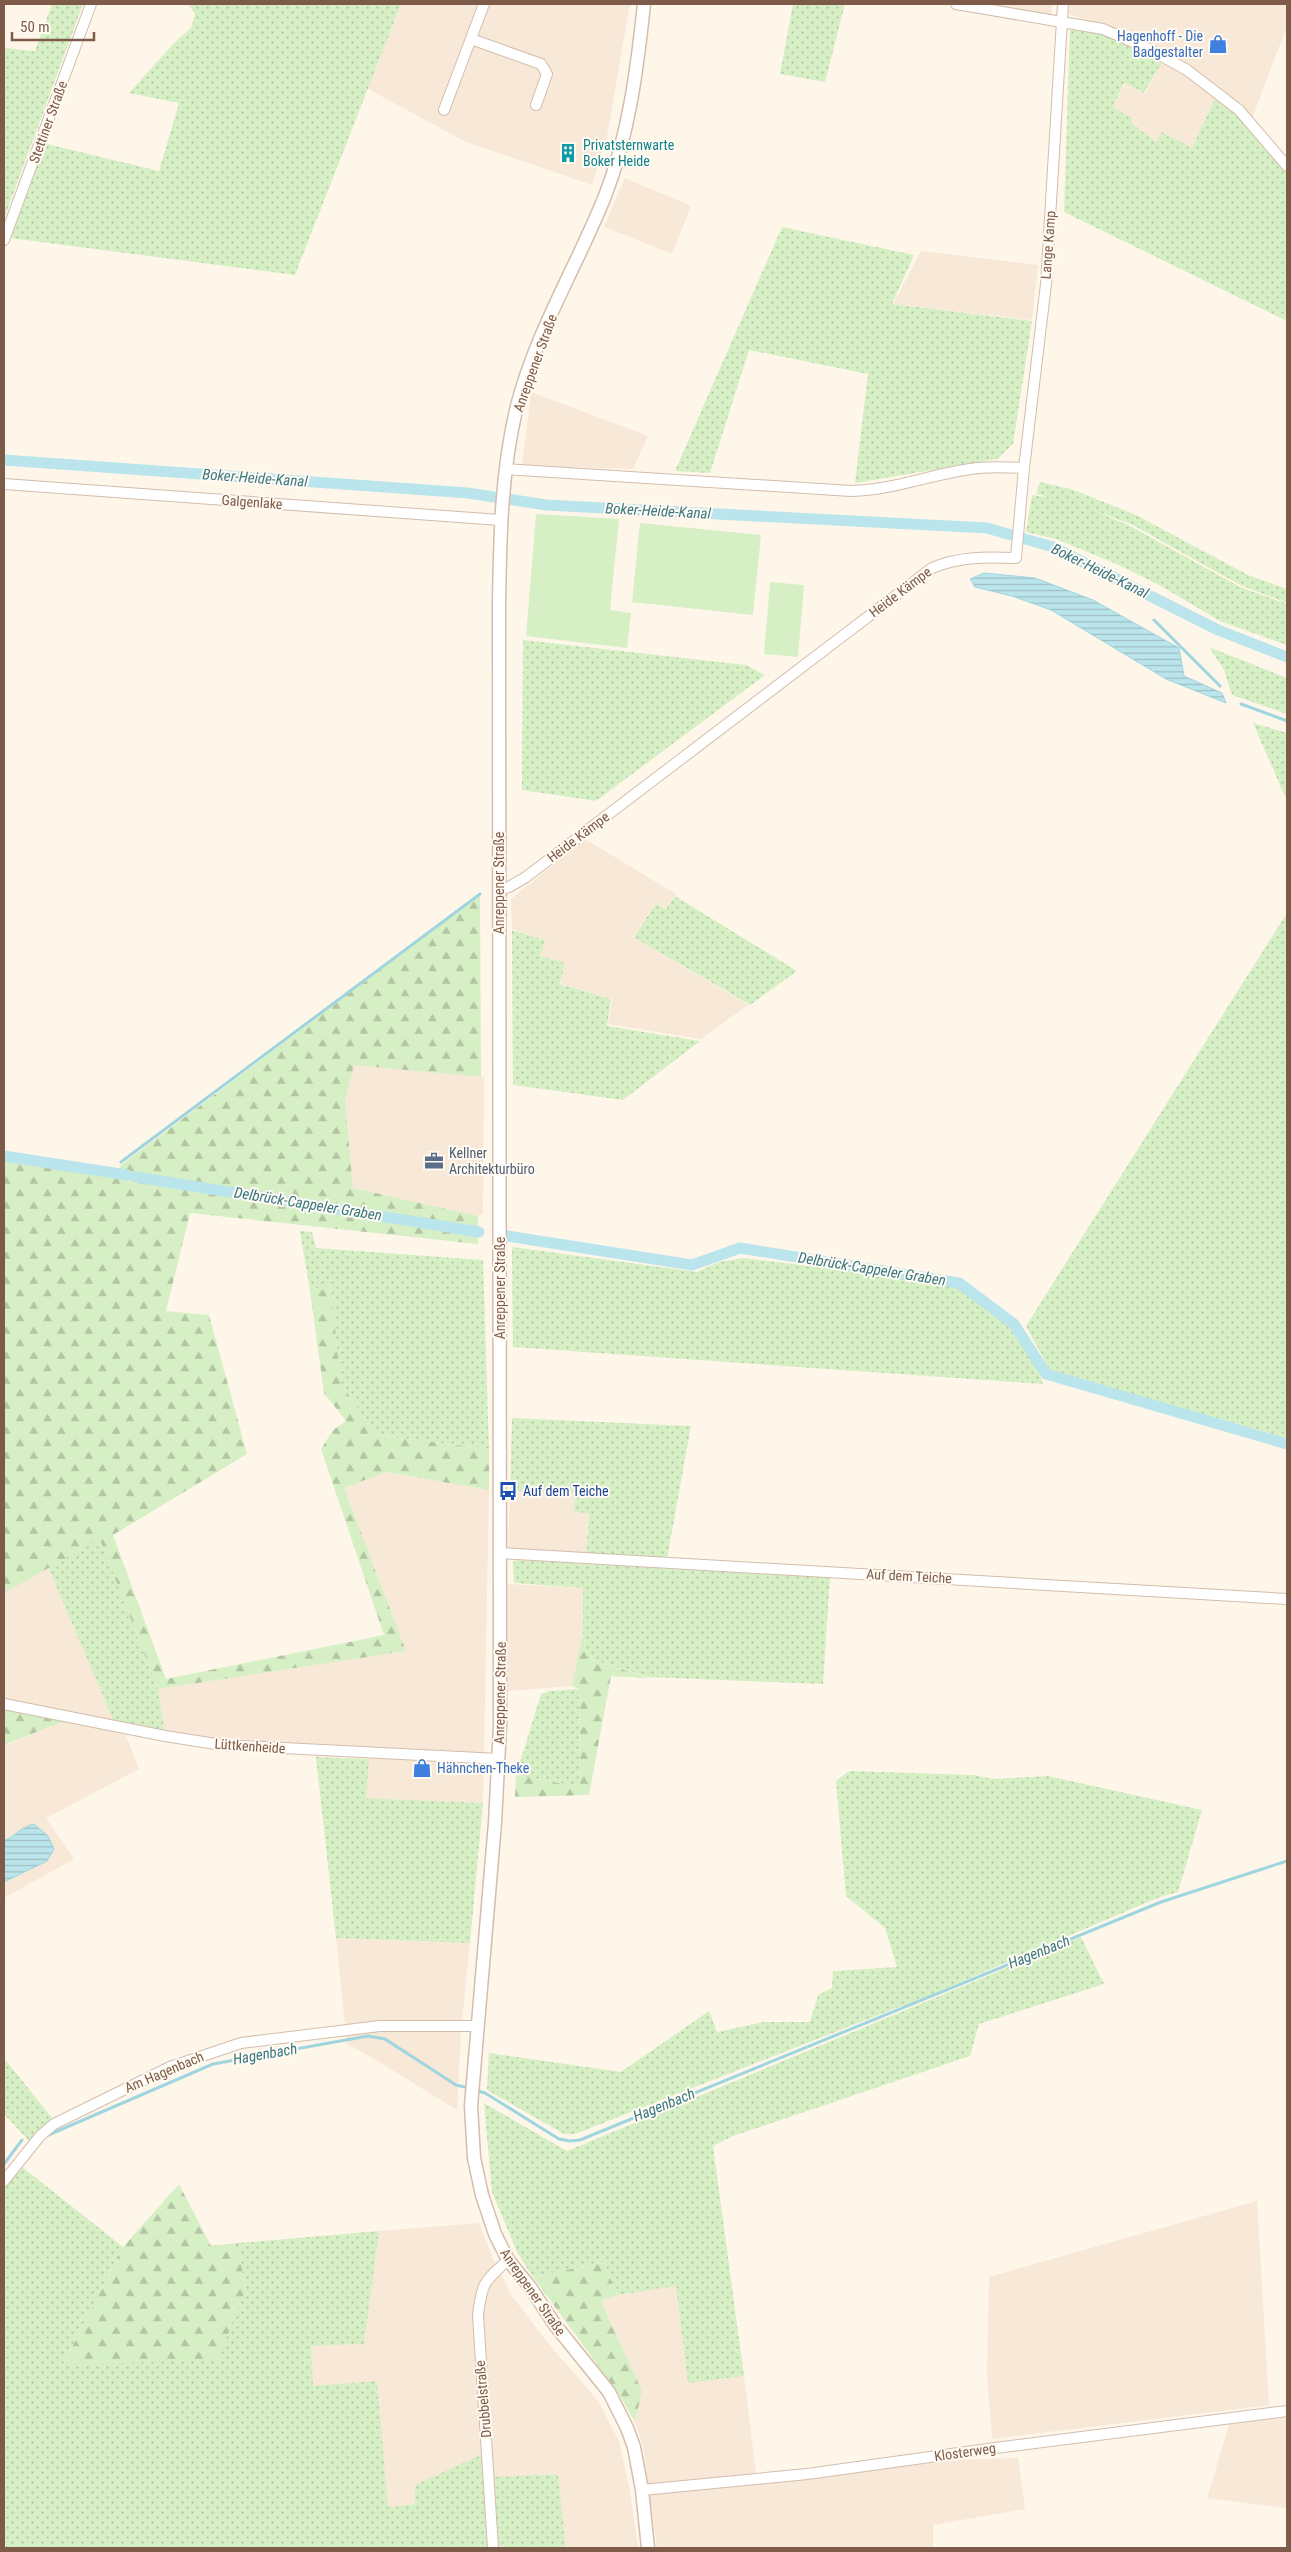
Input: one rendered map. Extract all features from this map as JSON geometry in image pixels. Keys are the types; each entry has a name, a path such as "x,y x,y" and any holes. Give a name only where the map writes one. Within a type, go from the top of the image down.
{"street":[{"name":"Stettiner Straße","path":"4,240 91,4"},
{"path":"444,110 484,4"},
{"name":"Anreppener Straße","path":"644,4 631,110 620,154 604,198 528,373 518,404 505,469 501,504 499,890 501,1553 499,1759 471,2106 474,2158 482,2195 495,2234 508,2260 614,2400 634,2447 642,2490 648,2548"},
{"path":"956,4 1103,29 1147,48 1187,70 1239,110 1287,166"},
{"name":"Lange Kamp","path":"1024,468 1046,284 1063,4"},
{"path":"472,39 541,64 547,74 536,105"},
{"path":"505,469 851,491 876,490 904,485 970,469 996,466 1024,468"},
{"name":"Heide Kämpe","path":"499,890 509,887 526,876 932,568 945,562 976,557 1016,558 1024,468"},
{"name":"Galgenlake","path":"4,484 500,520"},
{"name":"Auf dem Teiche","path":"501,1553 1287,1599"},
{"name":"Lüttkenheide","path":"4,1704 164,1736 222,1745 499,1759"},
{"name":"Am Hagenbach","path":"4,2181 40,2136 54,2124 170,2067 219,2049 278,2038 380,2026 476,2026"},
{"name":"Drubbelstraße","path":"493,2548 478,2315 481,2290 484,2282 508,2260"},
{"name":"Klosterweg","path":"642,2490 807,2474 1287,2411"}],"shaded area":[{"path":"401,4 630,4 606,142 592,185 466,142 368,89"},
{"path":"991,4 1052,4 1051,14"},
{"path":"1070,4 1287,4 1287,26 1252,118 1219,89 1192,148 1162,132 1156,142 1131,123 1133,119 1113,107 1125,84 1145,94 1167,53 1151,43 1069,14"},
{"path":"625,178 691,206 672,254 604,227"},
{"path":"921,251 1038,265 1032,320 893,304"},
{"path":"531,392 648,436 633,469 522,466"},
{"path":"585,839 676,894 666,908 656,902 633,937 748,1005 701,1039 608,1024 612,999 561,984 565,963 540,956 545,940 512,929 511,899"},
{"path":"354,1065 484,1077 483,1214 478,1216 353,1188 345,1100"},
{"path":"386,1472 489,1490 483,1803 365,1798 369,1749 165,1734 158,1689 406,1651 344,1488"},
{"path":"510,1491 575,1492 574,1512 588,1513 586,1556 508,1551"},
{"path":"48,1567 115,1724 4,1702 4,1593"},
{"path":"507,1584 583,1588 583,1631 572,1686 508,1691"},
{"path":"67,1720 124,1731 139,1769 46,1818 74,1859 4,1898 4,1746"},
{"path":"336,1938 470,1943 461,2032 457,2110 347,2044"},
{"path":"1257,2201 1269,2405 992,2439 987,2372 989,2277"},
{"path":"479,2223 493,2259 512,2296 547,2342 599,2402 619,2441 630,2492 638,2548 566,2548 558,2474 494,2477 492,2454 415,2504 388,2507 313,2387 311,2346 364,2344 379,2231"},
{"path":"676,2286 688,2383 744,2376 757,2481 924,2461 1018,2458 1025,2509 933,2525 933,2548 657,2548 643,2446 635,2422 642,2391 601,2301 617,2295"},
{"path":"1287,2418 1287,2508 1207,2498 1230,2422"}],"green space":[{"path":"52,4 83,4 4,219 4,48 35,51"},
{"path":"188,4 401,4 295,275 10,238 43,143 159,171 179,103 129,93 175,42 191,28 195,14"},
{"path":"793,4 845,4 825,82 780,74"},
{"path":"1070,26 1102,32 1164,59 1144,93 1124,83 1113,107 1133,119 1131,123 1156,142 1162,132 1192,148 1216,96 1236,112 1287,171 1287,321 1064,212"},
{"path":"782,227 914,255 892,304 1032,321 1013,444 997,459 855,483 868,374 749,350 710,473 675,471"},
{"path":"1040,482 1074,490 1136,515 1248,575 1287,589 1287,603 1240,585 1131,524 1095,511 1130,526 1240,587 1287,604 1287,645 1220,621 1161,586 1119,565 1056,539 1026,532 1032,495 1052,498 1036,494"},
{"path":"536,514 619,519 610,610 631,613 627,648 526,636"},
{"path":"640,523 761,535 753,615 632,602"},
{"path":"770,582 804,585 798,657 764,654"},
{"path":"523,640 746,665 765,675 596,801 522,790"},
{"path":"1209,647 1287,678 1287,714 1232,695 1224,670"},
{"path":"1253,723 1287,733 1287,801"},
{"path":"480,895 481,1077 354,1065 345,1100 353,1188 478,1216 478,1244 190,1213 166,1311 209,1315 247,1454 113,1535 166,1679 384,1635 321,1449 333,1430 346,1421 324,1393 310,1291 331,1282 340,1382 376,1435 489,1449 489,1490 386,1472 344,1488 406,1651 158,1689 100,1539 4,1593 4,1160 114,1176 121,1165"},
{"path":"675,896 797,971 750,1005 635,938 656,903 666,909"},
{"path":"1287,913 1287,1438 1050,1371 1026,1326"},
{"path":"512,930 545,940 540,956 565,963 560,984 611,999 607,1026 700,1041 623,1100 513,1085"},
{"path":"300,1231 312,1232 316,1248 483,1260 489,1449 376,1435 340,1382 331,1283 310,1291"},
{"path":"512,1247 697,1272 719,1262 743,1258 956,1284 991,1309 1013,1330 1038,1369 1043,1384 513,1347"},
{"path":"512,1418 691,1426 667,1559 586,1555 589,1513 574,1512 575,1492 510,1491"},
{"path":"100,1538 158,1689 165,1734 115,1724 48,1567"},
{"path":"513,1561 830,1578 823,1684 648,1677 587,1658 583,1631 583,1588 514,1583"},
{"path":"583,1631 587,1658 649,1678 611,1676 589,1795 515,1797 516,1775 580,1787 579,1689 572,1686"},
{"path":"579,1689 580,1787 516,1775 541,1694 550,1691"},
{"path":"4,1708 67,1720 4,1745"},
{"path":"316,1757 369,1759 366,1798 483,1803 470,1943 336,1938"},
{"path":"849,1771 973,1775 993,1779 1048,1776 1202,1810 1178,1892 1160,1897 904,2006 575,2134 564,2134 487,2090 489,2053 621,2072 709,2011 717,2032 764,2022 810,2022 818,1995 832,1988 833,1971 897,1967 885,1928 846,1896 836,1781"},
{"path":"1081,1937 1104,1984 979,2024 970,2056 733,2136 713,2146 744,2376 688,2383 676,2286 617,2295 604,2262 533,2277 517,2252 492,2192 484,2103 567,2151"},
{"path":"4,2058 52,2118 30,2142 4,2114"},
{"path":"21,2166 123,2247 63,2365 245,2290 238,2243 379,2231 364,2344 311,2346 313,2386 377,2381 388,2507 415,2504 415,2485 483,2454 489,2548 4,2548 4,2189"},
{"path":"179,2184 211,2246 238,2243 245,2290 218,2360 63,2365 123,2247"},
{"path":"604,2262 617,2295 601,2301 642,2391 635,2422 619,2394 533,2277"},
{"path":"558,2474 566,2548 499,2548 494,2477"}],"water":[{"path":"984,573 1035,578 1093,600 1179,648 1184,676 1222,693 1226,703 1166,679 1051,610 1012,596 975,587 970,579"},
{"path":"34,1824 48,1836 54,1849 47,1861 4,1882 4,1840 25,1827"}],"waterway":[{"name":"Boker-Heide-Kanal","path":"4,460 468,493 546,505 987,528 1053,547 1218,630 1287,657"},
{"path":"1154,620 1220,686"},
{"path":"1241,704 1287,721"},
{"path":"121,1162 480,894"},
{"name":"Delbrück-Cappeler Graben","path":"4,1156 127,1175"},
{"name":"Delbrück-Cappeler Graben","path":"136,1177 479,1232"},
{"name":"Delbrück-Cappeler Graben","path":"501,1235 692,1265 740,1248 959,1283 1014,1324 1046,1374 1287,1444"},
{"name":"Hagenbach","path":"475,2090 485,2093 559,2139 580,2140 1161,1902 1287,1861"},
{"name":"Hagenbach","path":"46,2136 213,2064 368,2036 385,2039 456,2085 469,2088"},
{"name":"Hagenbach","path":"4,2164 22,2140"}],"place":[{"name":"Hagenhoff - Die Badgestalter","path":"1218,44"},
{"name":"Privatsternwarte Boker Heide","path":"568,153"},
{"name":"Kellner Architekturbüro","path":"434,1161"},
{"name":"Auf dem Teiche","path":"508,1491"},
{"name":"Hähnchen-Theke","path":"422,1768"}]}
